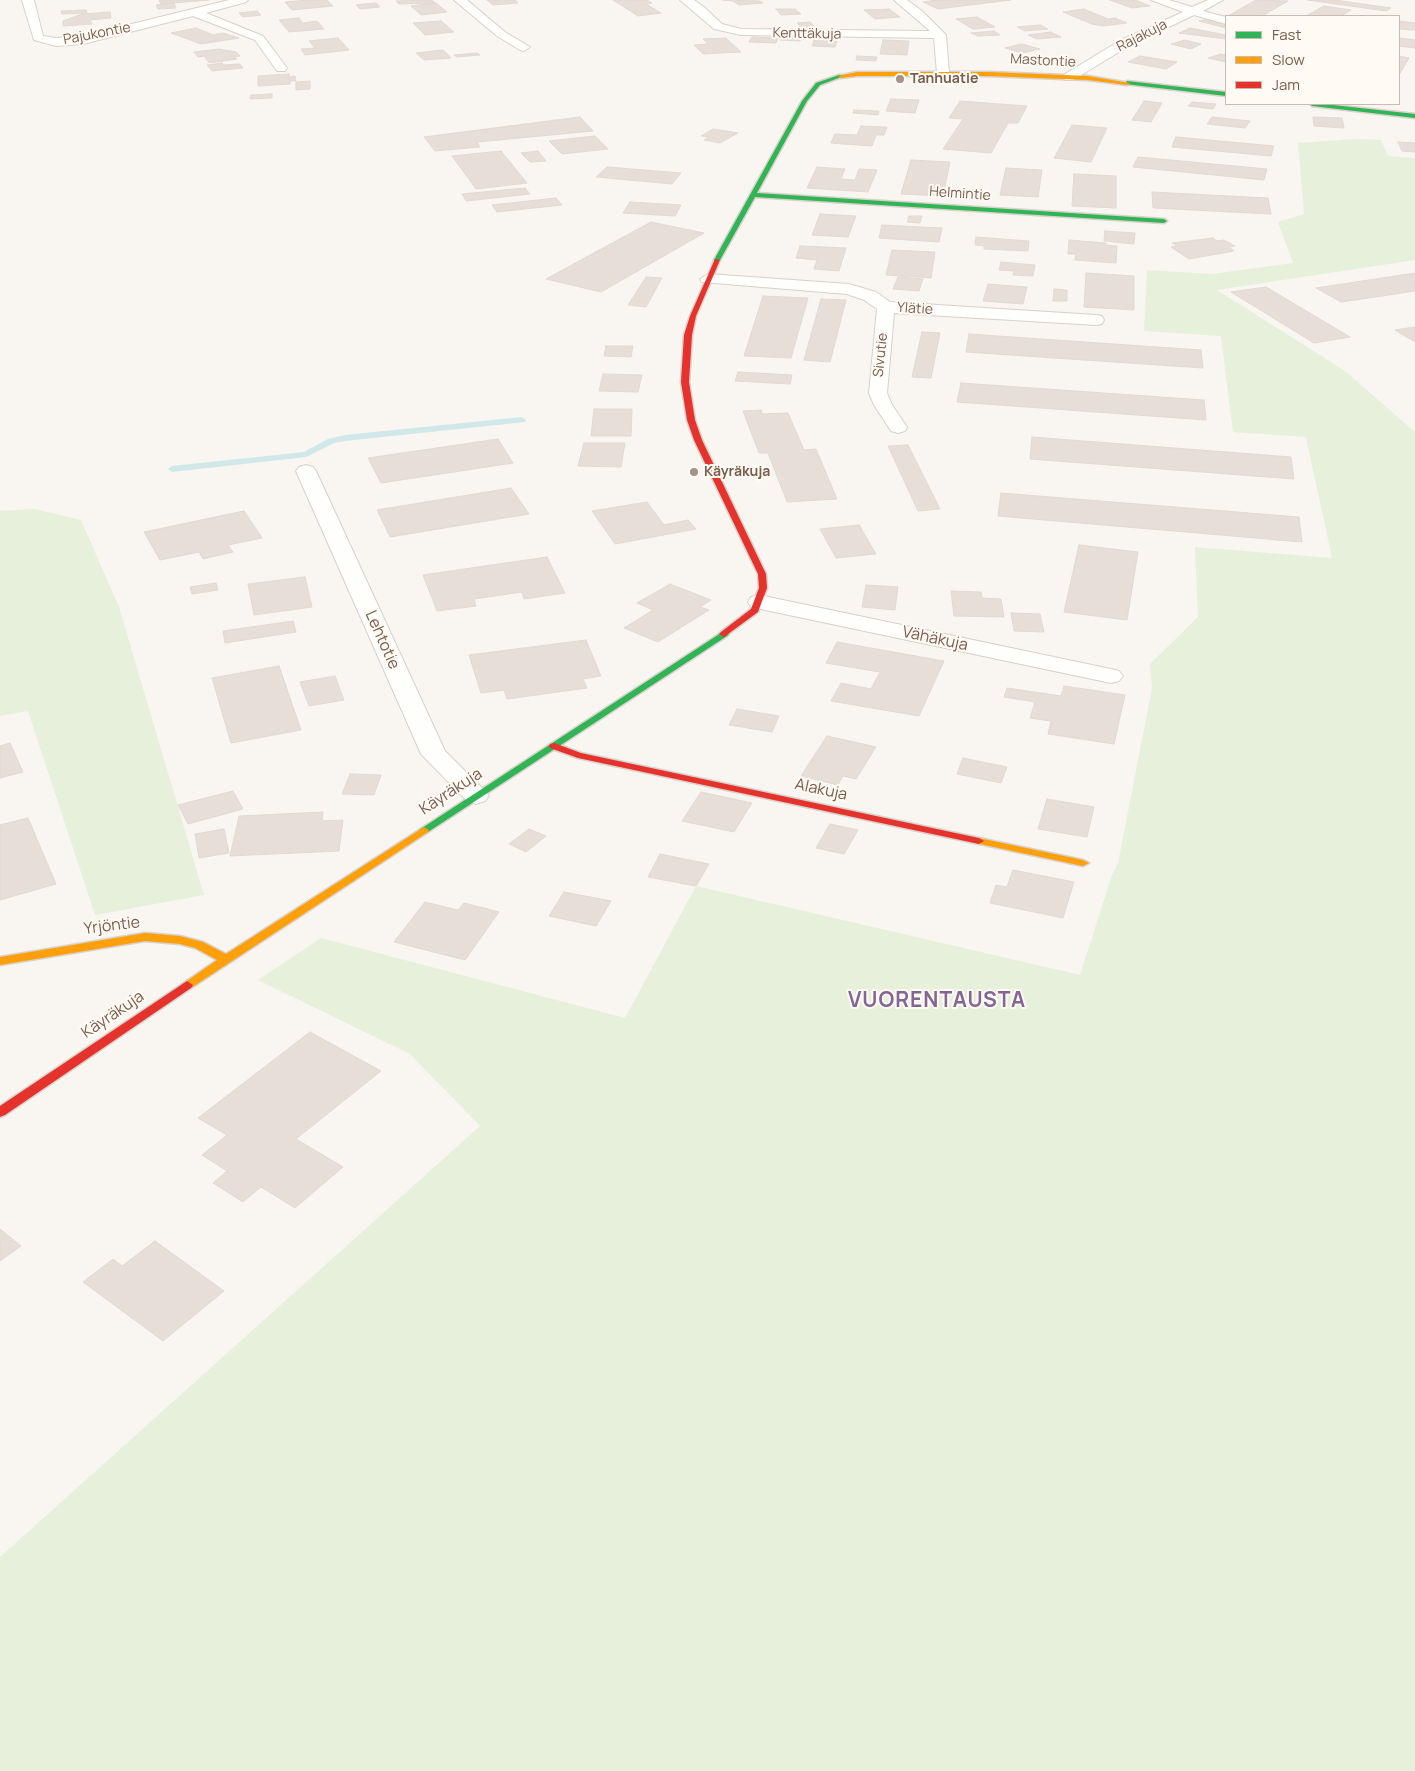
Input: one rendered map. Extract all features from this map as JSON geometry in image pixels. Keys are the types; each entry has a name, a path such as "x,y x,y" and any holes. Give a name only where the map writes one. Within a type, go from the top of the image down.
{"street":[{"name":"Pajukontie","path":"28,0 38,38 51,42 90,38 194,12"},
{"path":"194,12 242,0"},
{"path":"460,0 501,34 524,47"},
{"name":"Kenttäkuja","path":"686,0 700,9 718,27 741,32 940,35"},
{"path":"900,0 918,13 940,35 943,73"},
{"path":"1157,0 1190,12 1225,21"},
{"name":"Rajakuja","path":"1070,77 1126,43 1217,0"},
{"path":"194,12 259,38 281,68"},
{"name":"Mastontie","path":"754,195 813,90 827,79 857,74 943,73 1070,77 1225,94"},
{"path":"1321,105 1415,116"},
{"path":"754,195 708,279 693,316 688,335 686,401 698,440 762,574 763,588 759,602"},
{"name":"Helmintie","path":"754,195 1164,221"},
{"name":"Ylätie","path":"708,279 849,289 870,296 886,307 1096,320"},
{"name":"Sivutie","path":"886,307 878,393 883,406 898,427"},
{"name":"Lehtotie","path":"306,471 434,754 476,796"},
{"name":"Vähäkuja","path":"759,602 1111,676"},
{"name":"Käyräkuja","path":"0,1112 225,958 554,746 740,623 755,610 759,602"},
{"name":"Alakuja","path":"554,746 578,755 1082,863"},
{"name":"Yrjöntie","path":"0,961 145,937 171,939 199,945 225,958"}],"green space":[{"path":"1354,139 1381,140 1388,156 1415,158 1415,260 1217,290 1345,371 1415,432 1415,1771 0,1771 0,1557 480,1126 410,1054 258,980 321,938 625,1018 696,886 1080,975 1112,875 1118,863 1152,688 1150,664 1198,617 1195,547 1332,558 1306,437 1233,432 1221,336 1144,331 1147,270 1212,274 1293,263 1278,222 1304,214 1298,143"},
{"path":"35,509 81,520 119,607 204,895 95,915 28,711 0,716 0,511"}],"building":[{"path":"159,0 209,0 161,4"},
{"path":"327,0 333,6 292,10 285,2"},
{"path":"432,0 435,3 399,4 396,1"},
{"path":"487,0 515,0 518,3 493,5"},
{"path":"613,0 647,0 652,3 646,4 661,13 638,16"},
{"path":"723,0 759,1 763,3 739,5 733,1"},
{"path":"937,0 1011,0 938,9 923,2"},
{"path":"1110,0 1135,0 1150,6 1132,8"},
{"path":"1256,0 1288,1 1264,15 1230,15"},
{"path":"1308,0 1335,0 1391,8 1386,11"},
{"path":"174,3 176,8 158,9 156,5"},
{"path":"376,3 380,7 360,9 356,5"},
{"path":"436,3 447,12 421,15 411,6"},
{"path":"1324,6 1351,10 1343,15 1308,15"},
{"path":"776,9 795,9 801,14 781,15"},
{"path":"889,9 900,17 875,19 864,10"},
{"path":"1084,9 1108,19 1115,18 1127,23 1103,26 1092,24 1063,12"},
{"path":"86,10 87,13 62,14 61,11"},
{"path":"257,11 261,15 243,17 239,13"},
{"path":"110,12 111,18 90,20 92,24 63,26 63,21 82,14"},
{"path":"977,17 995,27 973,29 956,19"},
{"path":"299,18 303,23 317,21 324,29 289,32 279,20"},
{"path":"1208,19 1225,24 1225,28 1199,21"},
{"path":"441,21 454,32 425,35 413,23"},
{"path":"1400,21 1415,23 1415,30 1400,29"},
{"path":"810,22 815,27 802,28 797,23"},
{"path":"1040,25 1048,29 1025,31 1017,27"},
{"path":"196,28 213,35 223,33 239,38 201,44 171,33"},
{"path":"1190,28 1225,35 1225,39 1179,33"},
{"path":"994,31 1000,35 978,36 971,33"},
{"path":"1051,32 1061,37 1037,39 1028,35"},
{"path":"782,35 802,36 800,41 780,40"},
{"path":"752,37 778,38 776,43 749,42"},
{"path":"338,38 349,50 305,55 301,49 315,48 309,41"},
{"path":"726,38 741,52 703,54 694,45 708,44 703,39"},
{"path":"1400,38 1415,40 1415,48 1400,46"},
{"path":"814,40 837,41 835,47 812,46"},
{"path":"883,40 909,41 907,55 880,54"},
{"path":"1185,40 1201,44 1191,49 1171,44"},
{"path":"1022,44 1040,49 1022,53 1005,48"},
{"path":"219,49 236,52 240,56 234,57 237,59 209,63 204,56 198,57 194,52"},
{"path":"443,50 451,58 424,60 416,53"},
{"path":"477,53 480,55 457,57 454,55"},
{"path":"1221,54 1225,55 1225,62 1208,58"},
{"path":"857,56 877,57 876,61 856,60"},
{"path":"1140,56 1177,62 1166,69 1128,62"},
{"path":"1400,56 1409,58 1400,73"},
{"path":"222,63 224,65 240,64 243,68 212,71 207,65"},
{"path":"289,74 289,77 295,76 296,81 290,81 290,84 258,86 258,76"},
{"path":"310,81 310,89 296,90 296,82"},
{"path":"272,94 272,98 250,99 251,95"},
{"path":"891,99 919,100 915,113 886,111"},
{"path":"960,101 1027,106 1018,123 1008,123 991,153 943,149 963,119 949,118"},
{"path":"1144,101 1162,103 1151,122 1132,120"},
{"path":"1192,102 1216,104 1213,109 1188,106"},
{"path":"854,110 879,111 878,115 853,113"},
{"path":"580,117 593,131 477,142 480,147 435,151 424,137"},
{"path":"1212,117 1250,121 1245,128 1207,124"},
{"path":"1313,117 1342,118 1344,128 1314,126"},
{"path":"1072,125 1107,128 1091,162 1054,158"},
{"path":"861,126 887,127 884,135 876,135 872,146 831,143 835,134 857,135"},
{"path":"713,129 738,133 720,143 704,140 709,137 701,136"},
{"path":"595,136 608,149 562,154 549,141"},
{"path":"1176,137 1274,146 1271,156 1172,147"},
{"path":"1398,142 1415,143 1415,152 1402,151"},
{"path":"501,151 527,183 476,189 452,156"},
{"path":"538,151 546,161 530,162 521,153"},
{"path":"1138,157 1267,169 1264,180 1133,167"},
{"path":"911,160 950,162 943,196 901,194"},
{"path":"607,167 681,173 672,184 596,177"},
{"path":"817,167 845,169 841,179 855,180 859,169 877,170 868,192 807,188"},
{"path":"1006,168 1042,170 1038,197 1000,195"},
{"path":"1074,174 1116,176 1116,208 1072,206"},
{"path":"525,188 530,194 466,201 462,194"},
{"path":"1152,192 1268,198 1271,214 1153,208"},
{"path":"556,198 562,205 497,212 492,205"},
{"path":"630,202 681,205 675,216 623,213"},
{"path":"820,214 856,216 848,237 812,235"},
{"path":"909,216 922,216 920,223 907,222"},
{"path":"651,222 704,233 601,292 546,279"},
{"path":"882,225 942,228 939,242 879,238"},
{"path":"1105,231 1135,233 1134,244 1104,241"},
{"path":"976,237 1029,241 1028,251 984,249 984,246 975,245"},
{"path":"1213,238 1217,241 1224,240 1235,246 1229,247 1234,251 1189,259 1171,247 1177,246 1172,243"},
{"path":"1069,240 1106,243 1106,245 1117,246 1116,263 1075,260 1076,254 1068,254"},
{"path":"800,246 846,248 839,271 814,269 817,260 796,258"},
{"path":"892,250 935,252 931,278 886,275"},
{"path":"1001,262 1035,265 1033,276 1013,275 1014,271 999,270"},
{"path":"1086,273 1134,276 1134,310 1084,307"},
{"path":"1415,273 1415,291 1341,302 1316,288"},
{"path":"646,277 662,278 646,307 628,305"},
{"path":"898,277 923,279 919,291 893,289"},
{"path":"988,284 1027,287 1023,304 983,301"},
{"path":"1266,287 1350,337 1314,343 1231,292"},
{"path":"1054,289 1067,290 1067,301 1053,301"},
{"path":"763,296 808,298 791,358 744,356"},
{"path":"821,299 846,300 830,362 804,360"},
{"path":"1415,327 1415,342 1395,330"},
{"path":"922,332 940,333 931,378 912,377"},
{"path":"969,334 1201,350 1203,368 966,352"},
{"path":"606,346 633,346 631,357 604,356"},
{"path":"738,372 792,375 790,384 735,381"},
{"path":"603,374 642,375 638,392 599,391"},
{"path":"961,383 1204,400 1206,420 957,402"},
{"path":"594,409 632,409 631,436 591,436"},
{"path":"761,410 762,414 788,413 804,450 816,449 837,499 787,502 768,453 759,453 743,411"},
{"path":"1032,437 1291,457 1294,479 1030,459"},
{"path":"498,439 513,463 381,483 368,458"},
{"path":"584,443 625,443 621,467 578,466"},
{"path":"908,445 940,509 918,511 888,446"},
{"path":"511,488 529,514 390,537 377,510"},
{"path":"1001,493 1299,517 1302,542 998,516"},
{"path":"647,502 664,525 688,520 696,529 615,544 592,511"},
{"path":"244,511 262,538 228,545 233,552 203,559 199,552 160,560 144,532"},
{"path":"859,525 876,554 836,558 820,529"},
{"path":"1079,545 1138,552 1127,620 1064,612"},
{"path":"547,557 565,593 524,599 522,592 474,599 476,606 437,611 423,575"},
{"path":"305,577 312,607 254,615 248,584"},
{"path":"216,583 218,590 192,594 190,587"},
{"path":"670,584 711,600 700,607 709,610 658,642 624,628 653,610 637,603"},
{"path":"866,585 898,587 895,610 862,607"},
{"path":"951,591 981,592 982,598 1001,599 1004,617 954,616"},
{"path":"1011,613 1040,614 1044,632 1014,631"},
{"path":"293,621 296,632 225,643 223,631"},
{"path":"586,640 601,676 583,679 587,688 507,699 504,690 481,693 469,655"},
{"path":"837,642 944,661 919,716 831,701 841,683 871,689 880,672 826,663"},
{"path":"279,666 301,730 231,743 212,678"},
{"path":"335,676 344,700 309,706 300,682"},
{"path":"1064,686 1125,695 1114,744 1048,734 1051,721 1030,718 1035,702 1004,697 1007,688 1061,696"},
{"path":"737,709 779,716 772,732 729,725"},
{"path":"827,736 876,747 856,779 843,776 838,785 801,776"},
{"path":"10,743 23,772 0,778 0,746"},
{"path":"963,758 1007,767 1001,783 957,774"},
{"path":"350,774 381,775 374,795 342,794"},
{"path":"233,791 243,809 188,824 178,805"},
{"path":"701,792 752,803 734,832 682,821"},
{"path":"1047,799 1094,807 1087,837 1038,829"},
{"path":"323,812 322,821 343,820 339,851 230,856 239,816"},
{"path":"28,818 56,884 0,900 0,825"},
{"path":"830,824 858,830 844,854 816,848"},
{"path":"224,829 229,853 199,858 195,834"},
{"path":"529,829 546,836 526,852 509,844"},
{"path":"660,854 709,864 696,886 648,877"},
{"path":"1013,870 1074,882 1063,918 990,903 996,885 1007,887"},
{"path":"564,892 611,901 596,926 549,916"},
{"path":"425,902 458,910 464,903 499,912 465,960 394,942"},
{"path":"310,1032 381,1071 296,1139 343,1167 295,1208 261,1187 243,1202 213,1183 227,1171 202,1155 227,1135 198,1118"},
{"path":"0,1229 21,1246 0,1261"},
{"path":"155,1241 224,1291 163,1341 83,1282 113,1259 122,1266"}],"waterway":[{"path":"172,469 306,454 331,441 345,438 522,420"}],"traffic: fast":[{"path":"717,260 805,101 818,84 841,76"},
{"path":"1127,83 1225,94"},
{"path":"1321,105 1415,116"},
{"path":"754,195 1164,221"},
{"path":"424,830 724,634"}],"traffic: slow":[{"path":"841,76 857,74 989,74 1088,78 1127,83"},
{"path":"187,985 424,830"},
{"path":"979,841 1083,863"},
{"path":"0,961 145,937 180,940 199,945 225,959"}],"traffic: jam":[{"path":"717,260 693,316 688,335 685,382 691,420 698,440 762,574 763,588 755,610 724,634"},
{"path":"554,746 578,755 979,841"},
{"path":"0,1112 187,985"}],"place":[{"name":"Tanhuatie","path":"900,79"},
{"name":"Käyräkuja","path":"694,472"}],"district":[{"name":"VUORENTAUSTA","path":"937,1001"}]}
